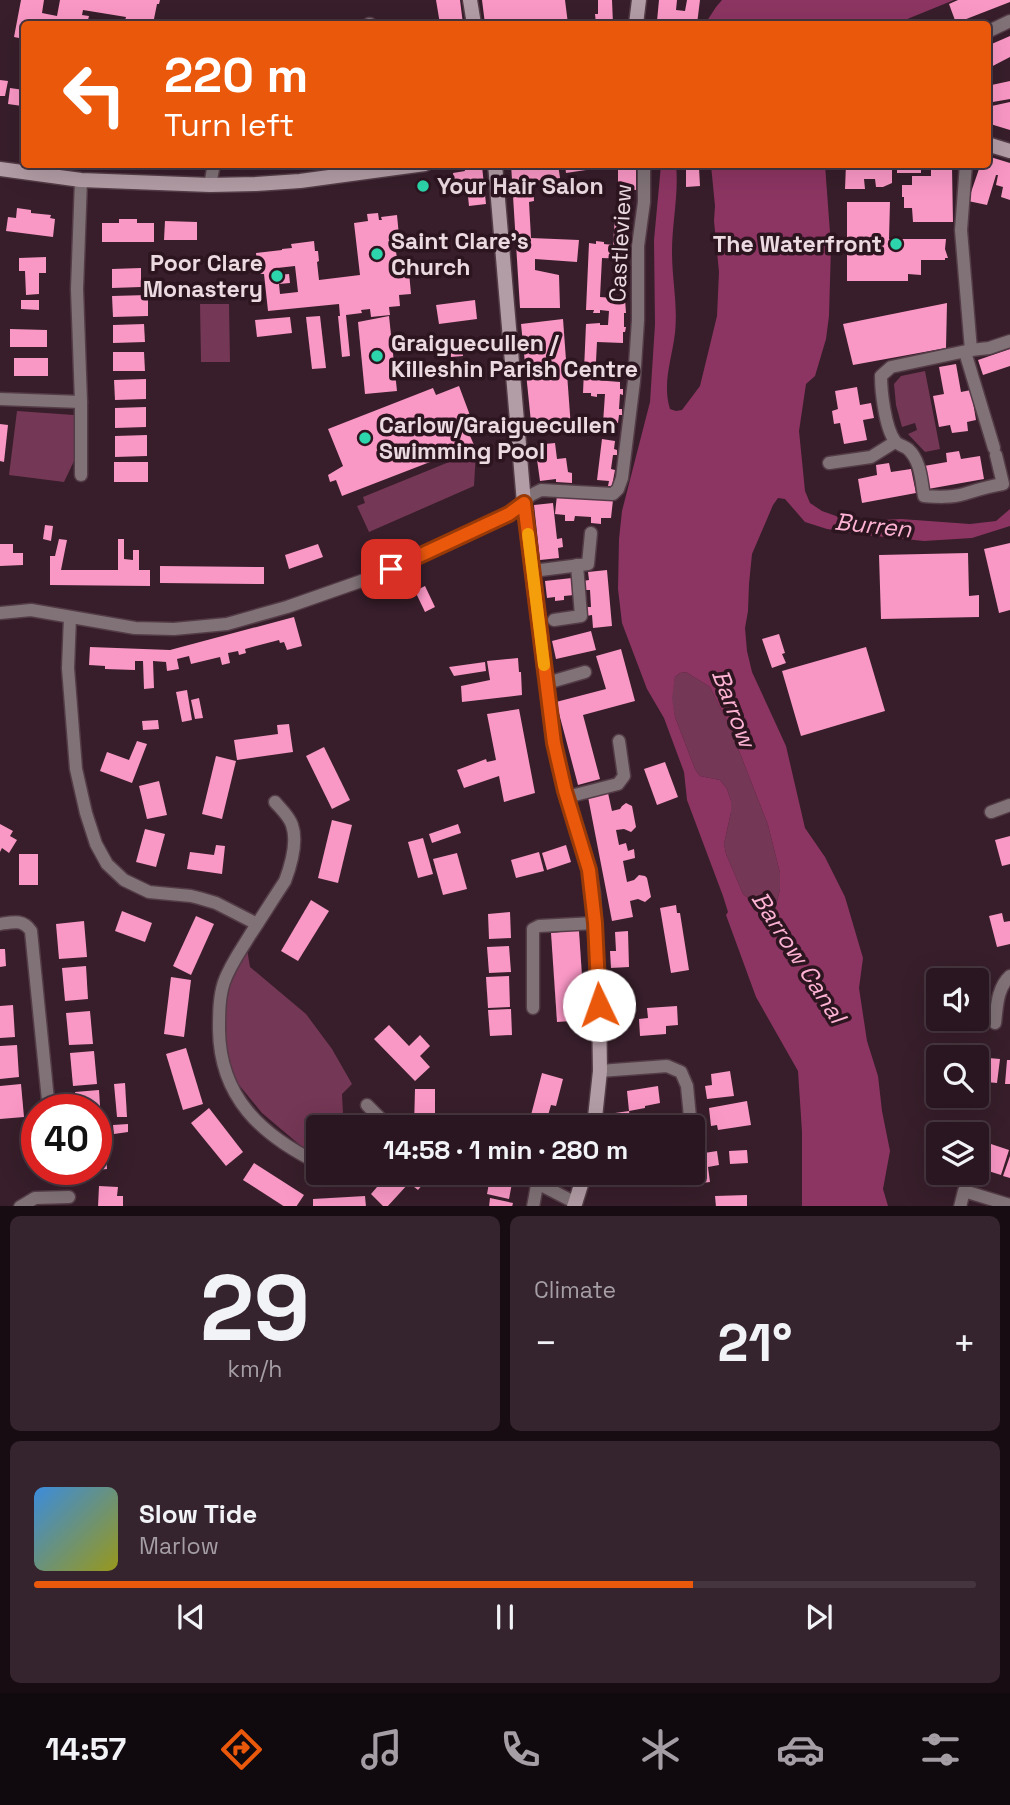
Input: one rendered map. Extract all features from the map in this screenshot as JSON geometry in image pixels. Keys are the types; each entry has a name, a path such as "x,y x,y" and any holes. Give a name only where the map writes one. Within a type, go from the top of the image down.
{"street":[{"path":"470,0 474,21"},
{"path":"636,21 639,0"},
{"path":"991,30 1010,21"},
{"path":"991,145 1010,151"},
{"path":"210,185 213,168"},
{"path":"0,169 81,180 210,185 300,180 394,168"},
{"path":"495,168 524,503 554,743 589,870 595,923 600,1071 595,1115"},
{"name":"Castleview","path":"524,503 531,495 541,490 615,491 622,478 634,381 638,320 638,246 644,202 644,168"},
{"path":"966,168 961,230 968,351 1003,484 962,495 924,496 919,466 908,449 895,442 889,428 881,376 891,367 968,351 989,348 1010,341"},
{"path":"81,180 77,289 81,475"},
{"path":"0,399 81,402"},
{"path":"830,463 871,457 895,442"},
{"path":"0,613 31,610 135,628 174,629 227,624 287,607 367,579 509,514 524,503"},
{"path":"533,571 588,564 591,533"},
{"path":"554,620 581,616 577,565"},
{"path":"70,617 68,667 76,769 96,844 107,864 124,880 149,892 199,898 257,924"},
{"path":"547,683 585,672"},
{"path":"567,797 618,784 625,776 619,741"},
{"path":"275,802 292,825 294,841 290,867 285,881 233,962 224,982 219,1026 221,1058 227,1079 253,1119 276,1139 306,1157"},
{"path":"991,812 1010,805"},
{"path":"0,924 19,921 32,931 47,1094"},
{"path":"533,1008 533,929 539,926 595,923"},
{"path":"995,1023 998,995 1004,981 1010,976"},
{"path":"600,1071 667,1066 681,1072 687,1086 690,1115"},
{"path":"367,1105 377,1115"},
{"path":"533,1206 537,1185 575,1205 581,1185"},
{"path":"960,1206 964,1191 1010,1205"},
{"path":"20,1206 35,1199 69,1197"}],"shaded area":[{"path":"200,304 229,304 230,362 201,362"},
{"path":"925,371 940,449 925,452 908,434 917,430 915,423 902,427 894,384 901,376"},
{"path":"17,411 74,415 74,461 64,482 9,475"},
{"path":"476,451 474,486 369,532 357,506 365,503 363,497"},
{"path":"686,672 710,687 729,725 768,825 780,873 780,889 775,910 767,912 743,894 726,854 724,844 731,812 727,789 720,780 700,776 675,717 671,698 675,677"},
{"path":"247,949 250,967 306,1014 332,1049 352,1084 342,1094 344,1115 306,1115 306,1148 262,1113 235,1080 225,1046 225,1006 231,981"}],"water":[{"path":"722,0 954,0 902,21 707,21"},
{"path":"661,168 676,168 672,252 676,323 667,390 670,409 676,411 682,410 700,386 717,316 719,272 711,168 825,168 831,246 829,316 826,339 815,376 806,384 799,431 805,491 810,503 836,516 866,521 901,519 970,524 996,521 1010,509 1010,526 972,538 924,541 827,529 805,522 785,499 778,498 752,554 745,628 752,672 786,746 805,828 825,857 845,897 863,958 859,988 867,1041 878,1076 890,1151 883,1189 888,1206 802,1206 802,1132 798,1071 756,997 726,915 728,912 723,896 687,800 684,772 664,718 647,689 622,623 618,589 622,511 650,402 655,324 654,240","holes":["686,672 710,687 729,725 768,825 780,873 780,889 775,910 766,912 743,894 724,844 731,801 720,780 700,776 695,769 675,717 672,698 675,677"]}],"building":[{"path":"21,0 44,0 42,13 57,16 60,0 160,0 154,21 125,21 126,17 83,10 82,15 89,16 88,21 21,21 21,38 14,37"},
{"path":"436,0 460,0 463,21 440,21"},
{"path":"482,0 565,0 568,21 485,21"},
{"path":"598,0 612,0 613,21 596,21 595,14 598,14"},
{"path":"659,0 677,0 676,10 685,11 687,0 700,0 697,21 657,21"},
{"path":"958,0 1010,0 961,21 955,21 949,4"},
{"path":"1010,36 1010,57 991,67 991,44"},
{"path":"0,80 8,81 5,96 0,96"},
{"path":"1010,81 1010,99 991,102 991,85"},
{"path":"10,88 21,90 21,106 8,104"},
{"path":"1010,102 1010,130 991,124 991,106"},
{"path":"991,157 1010,163 1010,200 1001,197 1003,187 996,185 996,175 987,205 968,201 979,169 976,168 991,168"},
{"path":"464,168 482,168 486,204 469,206 467,187 455,188 453,173 465,171"},
{"path":"511,168 559,168 560,178 533,181 534,201 529,202 531,238 579,240 577,262 535,259 535,270 559,275 560,308 520,308"},
{"path":"565,168 600,168 566,173"},
{"path":"618,168 636,168 636,190 618,189"},
{"path":"686,168 699,168 700,186 686,187"},
{"path":"846,168 892,168 892,183 876,187 875,179 864,179 865,189 845,189"},
{"path":"897,168 921,168 921,173 897,173"},
{"path":"931,168 952,168 953,222 913,222 912,208 904,208 902,185 912,185 912,176 931,176"},
{"name":"The Waterfront","path":"847,202 890,202 889,239 946,239 948,258 921,260 921,275 908,274 908,281 847,281"},
{"path":"17,208 51,215 50,218 55,219 53,237 6,231 8,217 16,218"},
{"path":"378,213 379,220 382,220 381,217 397,215 399,236 394,236 399,274 409,272 411,294 399,295 400,306 389,307 390,315 371,317 370,309 346,315 350,356 342,357 339,304 268,311 264,274 258,274 256,253 292,248 291,244 314,241 315,251 318,251 319,280 360,275 354,223 368,221 367,214","holes":["295,266 298,292 280,294 279,284 290,283 289,274 278,275 277,268"]},
{"path":"615,216 629,217 629,251 626,259 602,258 600,297 625,299 626,327 623,343 597,342 595,380 620,382 623,395 620,394 619,409 622,409 622,415 619,415 618,423 603,423 605,394 597,394 597,397 591,396 591,393 583,393 586,324 608,325 609,311 600,310 600,313 593,313 594,310 586,310 589,243 596,244 596,241 613,245"},
{"path":"119,219 154,223 154,242 102,242 102,223 119,223"},
{"path":"165,221 197,222 197,240 164,240"},
{"path":"46,257 46,273 39,273 39,294 26,295 25,271 19,271 19,258"},
{"path":"141,268 141,287 112,288 112,269"},
{"path":"148,295 148,316 113,317 112,296"},
{"path":"21,300 39,300 39,310 21,309"},
{"path":"475,300 477,319 439,324 436,305"},
{"name":"The Waterfront","path":"947,303 946,348 853,365 843,324"},
{"path":"320,316 326,368 312,369 306,317"},
{"name":"Graiguecullen / Killeshin Parish Centre","path":"389,316 397,391 365,394 358,322"},
{"path":"290,317 292,333 257,337 255,320"},
{"path":"563,319 571,428 532,432 521,324"},
{"path":"144,324 145,342 113,343 113,325"},
{"path":"10,329 47,330 47,347 10,347"},
{"path":"462,349 463,356 451,357 450,350"},
{"path":"1010,349 1010,366 983,375 978,360"},
{"path":"113,352 144,352 145,371 113,371"},
{"path":"14,358 48,358 48,376 14,376"},
{"path":"956,364 961,392 971,390 976,420 967,422 968,431 952,433 950,425 939,427 933,396 944,394 939,367"},
{"path":"146,379 146,399 115,400 114,380"},
{"path":"459,386 474,426 467,429 474,445 342,496 336,480 330,482 328,475 343,466 328,429 433,388 436,395"},
{"path":"857,387 860,405 871,403 874,418 863,420 867,440 844,444 840,423 834,424 832,411 838,409 835,391"},
{"path":"146,407 146,427 115,428 115,408"},
{"path":"0,424 8,425 4,462 0,461"},
{"path":"147,435 147,456 115,457 115,436"},
{"path":"602,439 615,441 614,449 617,450 617,455 613,455 611,469 615,470 612,486 608,486 609,481 597,480"},
{"path":"555,443 557,459 566,458 568,472 572,473 572,483 556,482 556,479 540,481 535,445"},
{"path":"959,451 961,459 980,456 984,479 928,489 924,466 947,462 946,453"},
{"path":"114,462 148,462 148,482 114,482"},
{"path":"889,463 891,472 911,469 916,493 862,503 858,479 877,475 876,465"},
{"path":"557,495 613,500 611,518 601,518 601,524 591,523 591,517 575,516 574,521 565,521 565,515 555,514"},
{"path":"553,503 557,539 562,538 563,547 558,548 559,558 540,560 534,505"},
{"path":"45,525 53,526 51,541 43,539"},
{"path":"59,539 67,540 61,570 118,570 118,539 124,539 124,559 133,560 133,550 139,550 139,570 150,570 150,586 50,585 50,556 55,556"},
{"path":"1010,543 1010,610 999,613 984,549"},
{"path":"0,544 13,544 13,553 23,553 23,565 0,566"},
{"path":"318,544 323,557 289,569 285,555"},
{"path":"968,553 969,596 979,595 979,617 881,619 879,555"},
{"path":"160,566 264,567 264,584 160,583"},
{"path":"607,570 612,626 593,628 592,615 586,616 585,607 591,607 590,590 584,590 583,581 589,580 588,572"},
{"path":"572,578 574,595 555,601 555,597 547,598 545,581"},
{"path":"425,586 435,607 425,612 415,591"},
{"path":"294,617 302,646 287,650 284,642 280,643 279,640 245,649 246,653 239,655 238,651 228,653 230,663 222,665 220,657 191,664 189,656 177,659 179,669 167,671 166,662 153,661 154,688 144,689 143,661 135,661 135,670 105,669 105,666 89,665 90,647 170,650"},
{"path":"591,631 596,650 556,659 552,641"},
{"path":"779,634 786,663 772,668 762,639"},
{"path":"866,647 885,711 801,736 782,671"},
{"path":"621,649 635,701 583,715 600,779 578,785 556,702 606,689 596,656"},
{"path":"518,658 522,695 462,702 461,686 490,680 487,661"},
{"path":"485,662 486,671 454,676 449,667"},
{"path":"187,690 192,720 182,722 176,692"},
{"path":"199,698 203,718 195,719 191,700"},
{"path":"519,709 535,793 504,802 499,776 464,788 457,770 486,759 487,762 496,760 487,714"},
{"path":"158,720 159,729 143,730 142,721"},
{"path":"289,724 293,752 237,760 234,740 278,734 277,725"},
{"path":"137,741 147,744 132,783 100,771 107,752 129,760"},
{"path":"324,747 350,800 332,809 306,756"},
{"path":"216,756 236,761 222,819 202,814"},
{"path":"665,762 678,797 657,805 644,769"},
{"path":"159,781 167,815 147,819 139,786"},
{"path":"608,793 612,811 620,809 626,803 632,806 636,827 631,832 616,830 619,845 626,843 628,851 634,849 635,858 623,861 627,882 639,875 645,876 651,897 645,902 638,899 630,901 633,917 612,921 588,797"},
{"path":"332,820 352,825 338,883 318,878"},
{"path":"0,824 13,831 10,836 17,840 9,853 2,848 0,852"},
{"path":"458,824 461,833 432,843 429,834"},
{"path":"145,829 165,834 156,867 136,862"},
{"path":"1010,836 1010,864 1002,866 995,840"},
{"path":"423,838 433,874 418,878 408,842"},
{"path":"216,845 225,846 222,874 187,869 190,852 214,855"},
{"path":"566,845 571,862 547,870 542,853"},
{"path":"539,852 544,871 516,878 511,860"},
{"path":"457,853 467,889 443,895 433,859"},
{"path":"19,854 38,854 38,885 19,885"},
{"path":"311,900 329,911 298,961 281,951"},
{"path":"676,905 677,913 680,913 689,970 671,973 660,908"},
{"path":"122,911 152,923 145,942 115,931"},
{"path":"510,912 511,938 489,939 488,914"},
{"path":"1002,913 1004,922 1010,921 1010,944 997,947 989,916"},
{"path":"196,916 214,924 191,975 173,966"},
{"path":"84,921 87,957 59,959 56,924"},
{"path":"579,931 585,1020 557,1022 551,933"},
{"path":"628,931 629,967 611,968 610,951 616,951 615,932"},
{"path":"509,946 511,972 489,973 487,947"},
{"path":"0,949 5,949 6,966 0,967"},
{"path":"86,966 88,999 65,1001 62,968"},
{"path":"509,976 510,1007 488,1008 486,977"},
{"path":"171,977 191,980 184,1037 164,1034"},
{"path":"13,1005 15,1037 0,1038 0,1006"},
{"path":"677,1006 678,1025 666,1026 666,1034 640,1036 639,1019 648,1018 647,1008"},
{"path":"511,1009 512,1035 490,1036 488,1010"},
{"path":"90,1011 93,1044 69,1045 66,1013"},
{"path":"389,1025 409,1046 420,1035 430,1046 420,1056 430,1067 415,1081 374,1039"},
{"path":"17,1045 19,1077 0,1079 0,1046"},
{"path":"186,1048 203,1104 183,1110 166,1054"},
{"path":"94,1051 97,1084 73,1086 70,1053"},
{"path":"989,1058 1000,1059 997,1083 989,1082"},
{"path":"1007,1060 1010,1060 1010,1084 1005,1084"},
{"path":"730,1071 734,1096 707,1099 705,1086 712,1085 711,1074"},
{"path":"542,1073 563,1079 556,1106 551,1105 548,1115 531,1115"},
{"path":"125,1083 127,1117 117,1117 114,1084"},
{"path":"21,1084 21,1117 0,1119 0,1086"},
{"path":"658,1086 660,1103 629,1111 627,1091"},
{"path":"415,1089 435,1089 435,1115 414,1115"},
{"path":"99,1090 99,1094 75,1094"},
{"path":"747,1101 751,1125 718,1130 717,1125 711,1126 709,1108"},
{"path":"209,1108 243,1152 226,1166 191,1123"},
{"path":"629,1111 630,1115 608,1115"},
{"path":"128,1124 128,1132 114,1134 113,1125"},
{"path":"991,1144 1009,1150 1001,1175 989,1171"},
{"path":"747,1150 748,1163 730,1164 729,1151"},
{"path":"717,1151 719,1165 708,1167 710,1182 705,1183 705,1153"},
{"path":"1010,1156 1010,1178 1003,1176"},
{"path":"254,1163 304,1195 297,1206 283,1206 243,1180"},
{"path":"379,1185 407,1185 388,1206 383,1206 371,1194"},
{"path":"489,1185 512,1185 509,1199 487,1194"},
{"path":"99,1186 118,1187 117,1196 123,1196 123,1206 98,1206"},
{"path":"747,1195 747,1206 716,1206 715,1196"},
{"path":"365,1196 366,1206 313,1206 313,1199"},
{"path":"490,1198 513,1203 512,1206 489,1206"}],"slow traffic":[{"path":"528,534 544,665"}],"place":[{"name":"Your Hair Salon","path":"423,186"},
{"name":"The Waterfront","path":"896,244"},
{"name":"Saint Clare's Church","path":"377,254"},
{"name":"Poor Clare Monastery","path":"277,276"},
{"name":"Graiguecullen / Killeshin Parish Centre","path":"377,356"},
{"name":"Carlow/Graiguecullen Swimming Pool","path":"365,438"}],"route":[{"path":"391,569 509,514 524,503 554,743 593,893 599,1005"}],"water label":[{"name":"Burren","path":"873,525"},
{"name":"Barrow","path":"734,708"},
{"name":"Barrow Canal","path":"799,957"}]}
